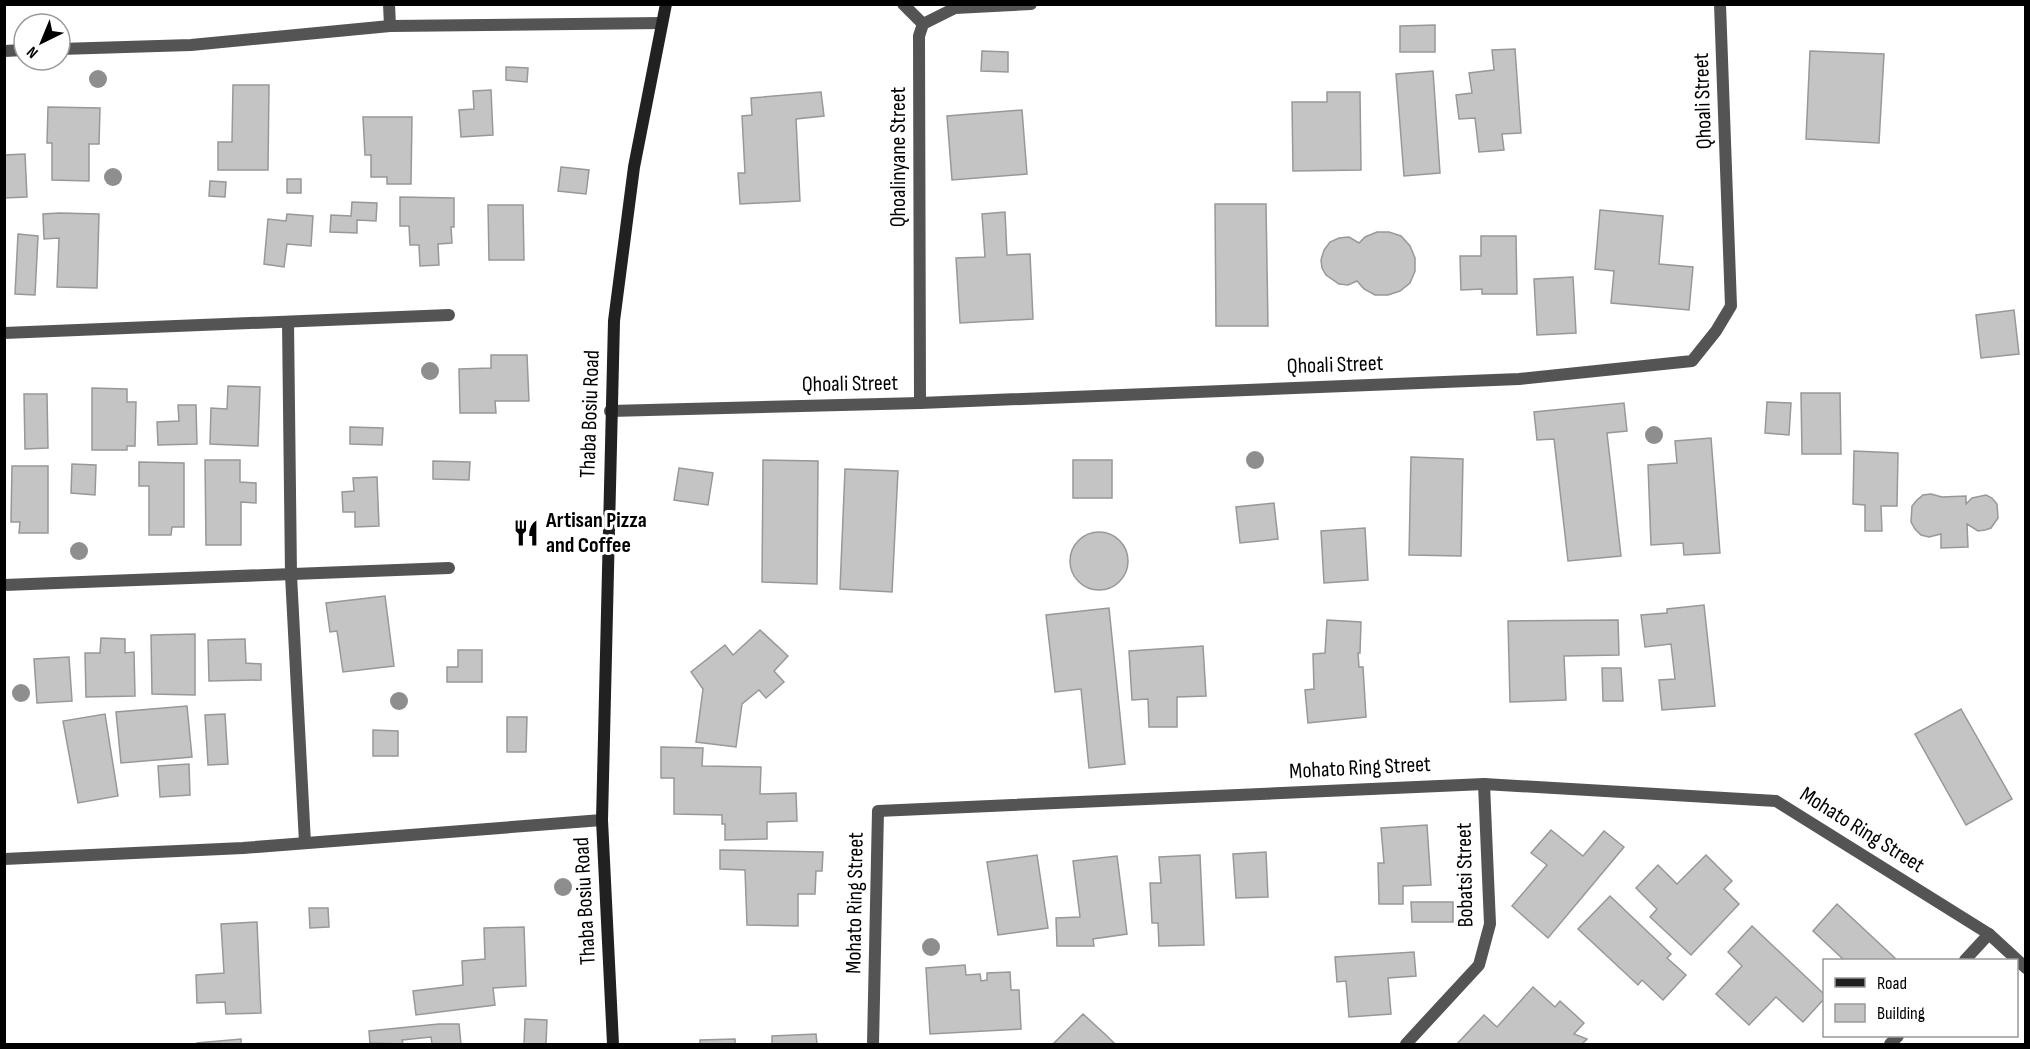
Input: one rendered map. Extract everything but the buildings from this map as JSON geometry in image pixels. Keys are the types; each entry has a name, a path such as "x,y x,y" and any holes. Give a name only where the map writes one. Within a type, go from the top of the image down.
{"street":[{"path":"389,4 390,26"},
{"name":"Thaba Bosiu Road","path":"613,1044 602,820 610,411 614,321 634,167 666,4"},
{"path":"903,4 923,24 955,8 1032,4"},
{"name":"Qhoali Street","path":"610,411 920,403 1519,379 1692,361 1716,331 1731,306 1720,4"},
{"path":"72,49 191,45 390,26 662,23"},
{"name":"Qhoalinyane Street","path":"920,403 919,36 923,24"},
{"path":"4,333 449,315"},
{"path":"288,322 291,574 305,843"},
{"path":"4,585 449,568"},
{"name":"Mohato Ring Street","path":"873,1044 878,811 1484,784 1776,801 1989,934 2015,959"},
{"name":"Bobatsi Street","path":"1406,1044 1479,965 1491,924 1484,784"},
{"path":"4,860 243,848 602,820"},
{"path":"1966,959 1989,934"}],"place":[{"name":"Artisan Pizza and Coffee","path":"526,533"}]}
